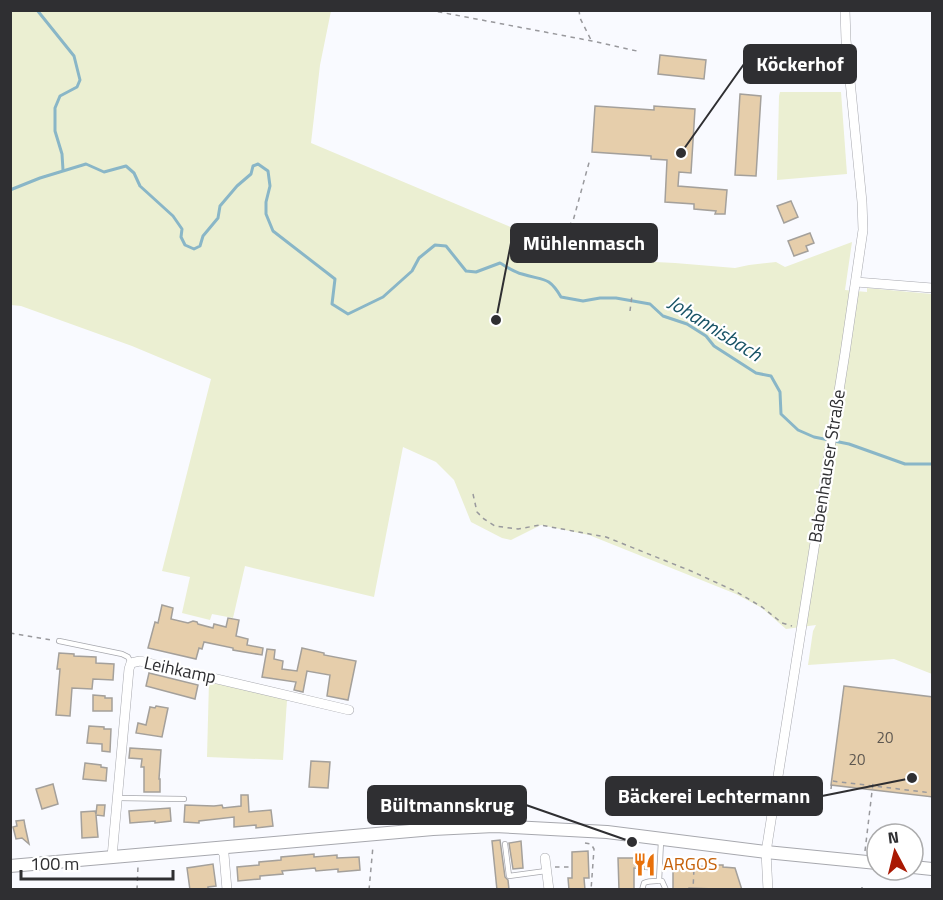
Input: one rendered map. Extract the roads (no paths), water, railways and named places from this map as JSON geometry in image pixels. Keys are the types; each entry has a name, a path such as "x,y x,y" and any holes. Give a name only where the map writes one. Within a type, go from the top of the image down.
{"main road":[{"path":"10,866 433,829 494,826 607,832 865,862"}],"street":[{"name":"Babenhauser Straße","path":"768,890 766,852 863,230 845,10"},
{"path":"856,282 933,288"},
{"name":"Leihkamp","path":"112,857 131,663 140,661 349,710"},
{"path":"220,848 224,854 227,890"},
{"path":"546,866 549,890"}],"lane":[{"path":"59,641 126,655 131,663"},
{"path":"118,798 184,800"},
{"path":"659,881 661,838"},
{"path":"505,844 509,876 546,866"},
{"path":"642,890 644,883 648,881 662,881 666,890"}],"waterway":[{"path":"37,10 74,56 80,80 77,87 60,96 55,108 55,131 62,154 63,170"},
{"name":"Johannisbach","path":"10,190 86,164 104,172 126,166 134,173 140,186 173,216 182,229 181,237 185,245 194,249 200,246 203,236 218,218 220,206 251,174 253,166 258,164 268,171 270,186 266,214 273,231 335,279 332,304 348,314 383,297 412,271 419,258 435,245 446,246 466,271 476,272 500,263 516,272 548,282 561,297 583,301 616,298 650,304 663,316 687,324 706,336 714,346 756,373 771,376 780,392 781,414 798,430 814,437 849,444 905,464 932,464"}],"place":[{"name":"Köckerhof","path":"681,153"},
{"name":"Mühlenmasch","path":"496,320"},
{"name":"Bäckerei Lechtermann","path":"912,778"},
{"name":"Bültmannskrug","path":"632,842"},
{"name":"ARGOS","path":"645,864"}]}
